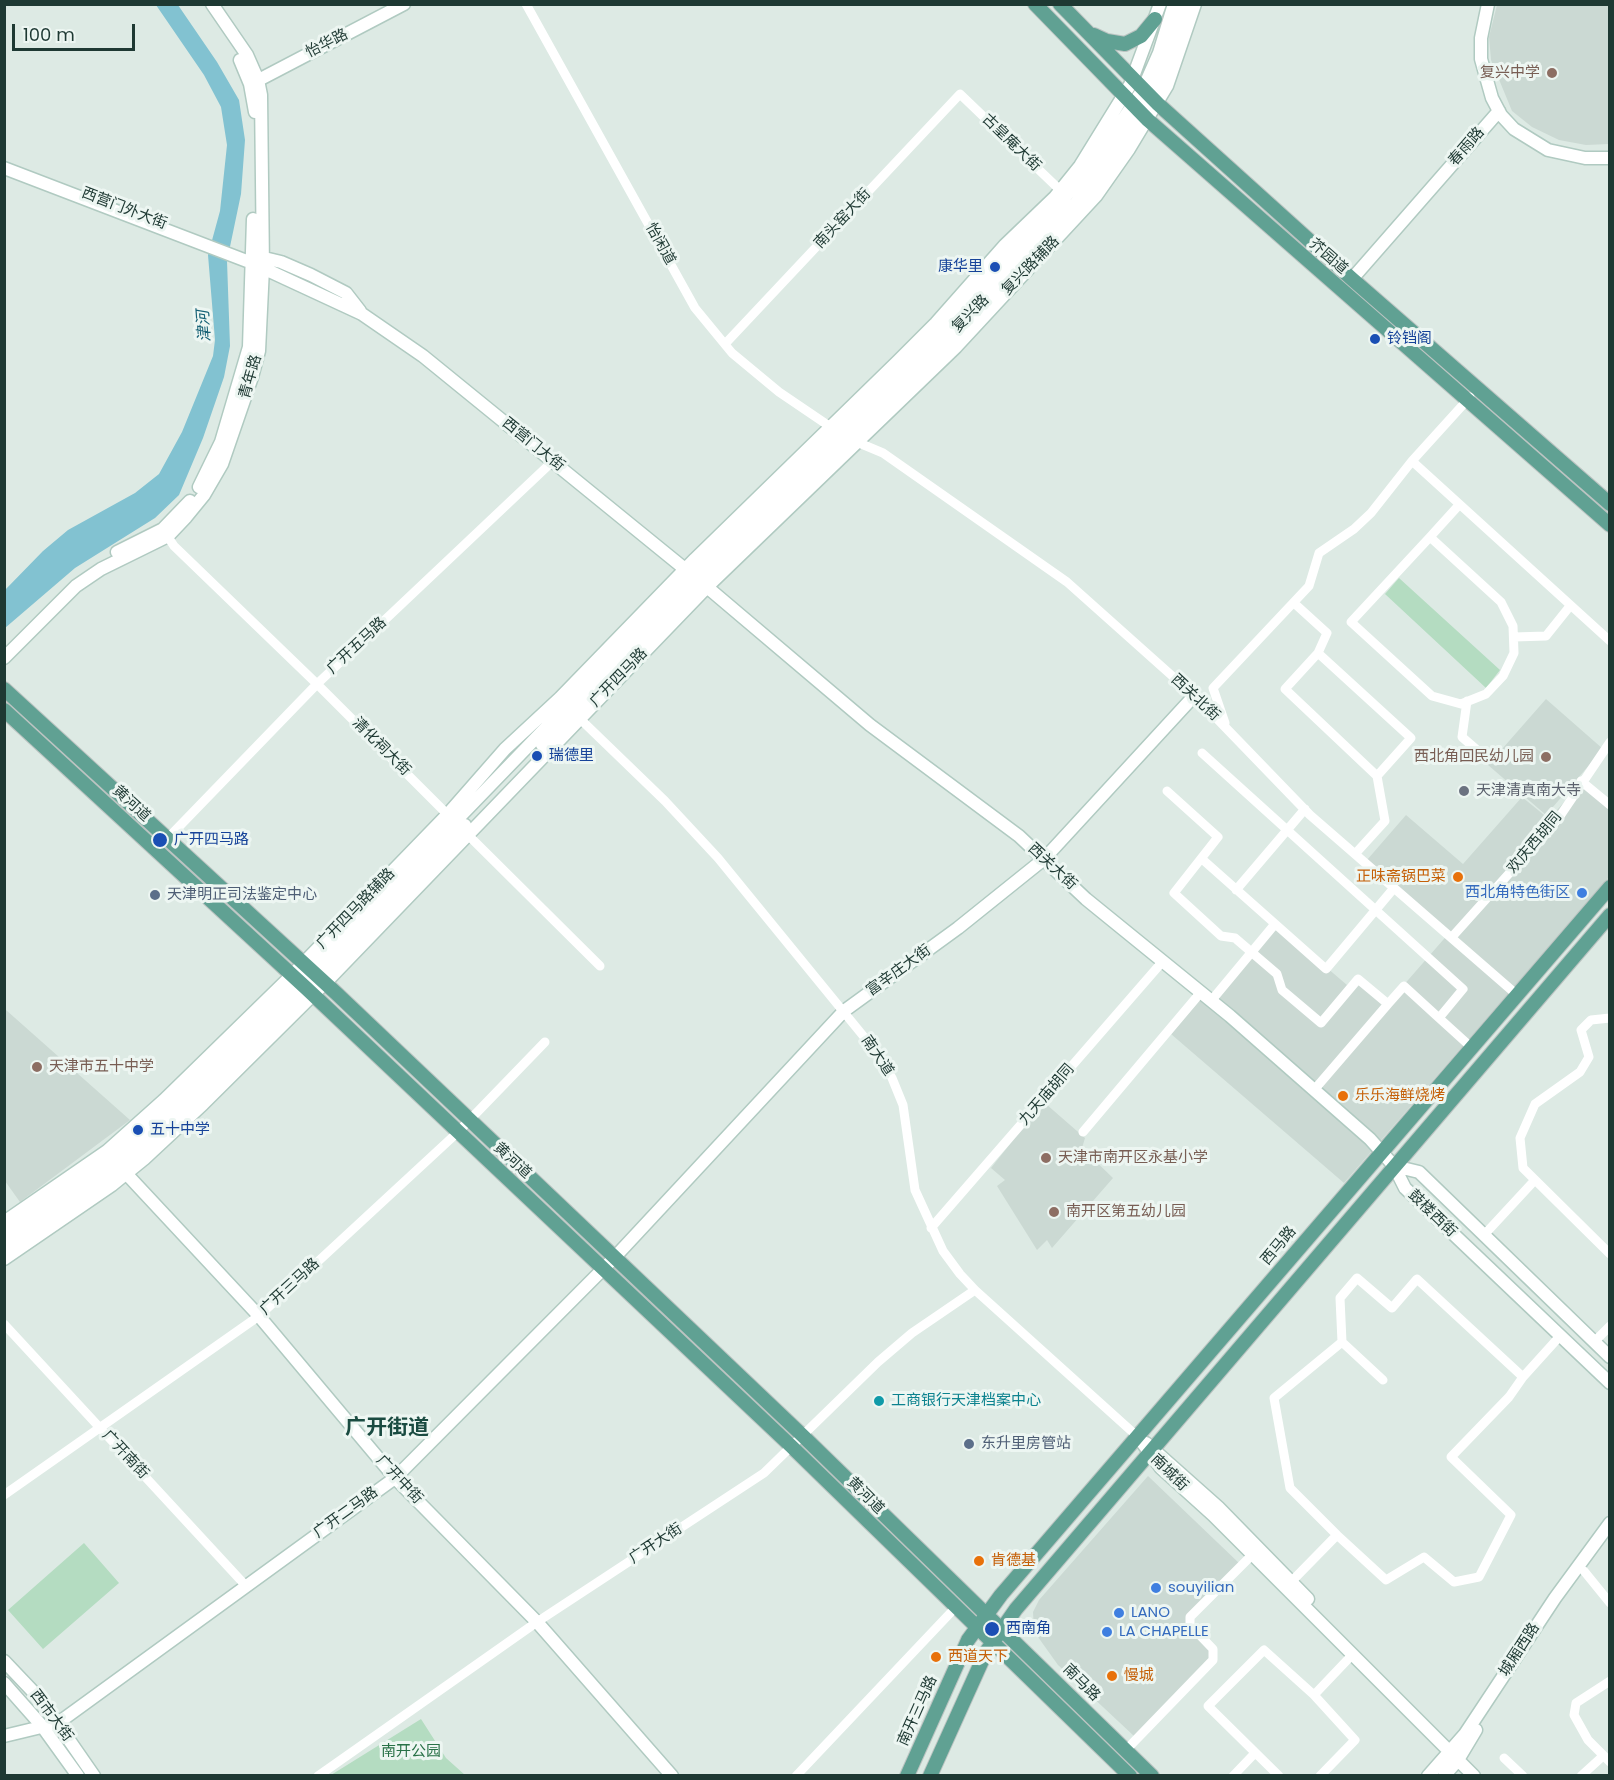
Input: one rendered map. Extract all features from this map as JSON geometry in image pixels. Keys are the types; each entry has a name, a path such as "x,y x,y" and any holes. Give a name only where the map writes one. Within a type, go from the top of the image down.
{"main road":[{"name":"芥园道","path":"1035,4 1136,108 1610,525"},
{"name":"芥园道","path":"1060,4 1146,92 1352,279 1610,504"},
{"path":"1081,27 1107,41 1125,44 1141,36 1155,19"},
{"name":"黄河道","path":"4,689 314,972 987,1613"},
{"name":"黄河道","path":"4,710 302,985 791,1446 992,1642"},
{"name":"西马路","path":"976,1628 1380,1151 1610,887"},
{"path":"930,1776 976,1670 1002,1628 1610,915"},
{"name":"南马路","path":"987,1613 1152,1776"},
{"name":"南开三马路","path":"907,1776 976,1628"},
{"path":"992,1642 1130,1776"}],"street":[{"name":"青年路","path":"203,4 234,48 254,82"},
{"name":"青年路","path":"4,658 83,581 165,533 205,477 221,442 249,347 263,120 254,82 232,31 212,4"},
{"name":"怡华路","path":"254,82 404,4"},
{"name":"怡闲道","path":"526,4 695,308 725,344 779,392 843,435"},
{"name":"复兴路辅路","path":"1146,92 1155,19 1160,4"},
{"name":"复兴路","path":"1146,92 1174,4"},
{"name":"复兴路","path":"843,435 929,358 1068,212 1146,92 1165,67 1185,4"},
{"name":"复兴路辅路","path":"696,579 843,435 956,347 1096,196 1136,108 1146,92 1174,69 1194,4"},
{"path":"1488,4 1481,38 1481,59 1492,98 1499,111 1514,129 1548,150 1585,159 1610,158"},
{"name":"南头窑大街","path":"725,344 960,94"},
{"name":"古皇庵大街","path":"960,94 1061,191"},
{"name":"复兴路","path":"696,579 843,435 1066,198 1136,108"},
{"name":"复兴路辅路","path":"696,579 843,435 936,323 1005,245 1061,191 1136,108"},
{"name":"春雨路","path":"1352,279 1499,111"},
{"name":"西营门外大街","path":"4,162 204,243"},
{"name":"西营门外大街","path":"4,168 253,260"},
{"path":"1068,212 1096,196"},
{"name":"西营门大街","path":"253,260 362,314 423,356 696,579"},
{"path":"1226,728 1213,688 1309,586 1319,553 1354,529 1371,513 1412,461 1478,389"},
{"name":"西关北街","path":"843,435 884,453 1067,582 1194,696 1305,809 1516,994"},
{"name":"广开五马路","path":"168,838 317,684 553,461"},
{"path":"1412,461 1610,641"},
{"path":"1430,537 1501,602 1514,626 1514,653 1503,676 1485,693 1461,704 1432,696 1351,622 1430,537 1460,505"},
{"name":"青年路","path":"4,646 83,573 165,533"},
{"name":"清化祠大街","path":"165,533 174,546 317,684 600,966"},
{"path":"457,825 505,749 570,709 696,579"},
{"name":"广开四马路","path":"4,1259 117,1162 203,1104 314,972 696,579"},
{"name":"西关大街","path":"696,579 861,717 1019,836 1086,899 1206,996 1314,1090 1394,1166"},
{"path":"1294,603 1327,633 1318,653 1285,689 1377,776 1385,821 1356,854"},
{"path":"1514,637 1546,636 1570,606"},
{"path":"1318,653 1411,738 1377,776"},
{"name":"富辛庄大街","path":"615,1257 843,1011 958,928 1044,859 1194,696"},
{"path":"1467,701 1462,737 1485,757"},
{"name":"南大道","path":"570,709 665,801 718,858 878,1054 892,1078 903,1105 915,1190 943,1251 975,1290 1138,1437"},
{"name":"欢庆西胡同","path":"1452,937 1558,819 1581,781 1610,742"},
{"path":"1202,753 1463,989 1439,1018"},
{"path":"1581,781 1610,805"},
{"path":"1167,791 1218,837 1174,893 1221,936 1235,938 1251,951 1277,974 1282,990 1321,1023 1359,979 1388,1004"},
{"path":"1236,890 1305,809"},
{"name":"广开四马路","path":"4,1246 82,1195 178,1100 302,985 457,825"},
{"path":"1202,860 1326,969 1394,888"},
{"path":"1083,1132 1206,996 1275,924"},
{"name":"九天庙胡同","path":"931,1228 1163,962"},
{"path":"1314,1090 1404,986 1471,1047"},
{"path":"1610,1018 1591,1020 1581,1030 1589,1057 1580,1072 1535,1104 1520,1138 1523,1168 1610,1254"},
{"name":"广开三马路","path":"4,1495 259,1316 458,1132 545,1042"},
{"path":"4,1222 117,1162"},
{"name":"广开四马路","path":"4,1233 92,1174 117,1162"},
{"name":"广开中街","path":"117,1162 259,1316 395,1478 537,1622 672,1776"},
{"name":"鼓楼西街","path":"1394,1166 1419,1172 1610,1357"},
{"name":"鼓楼西街","path":"1394,1166 1405,1188 1610,1383"},
{"path":"1484,1235 1534,1181"},
{"name":"广开二马路","path":"4,1736 58,1723 395,1478 615,1257"},
{"path":"1383,1380 1342,1342 1340,1298 1357,1278 1392,1308 1417,1279 1523,1377"},
{"name":"广开大街","path":"318,1776 537,1622 764,1473 890,1351 975,1290"},
{"name":"广开南街","path":"4,1324 246,1586"},
{"path":"1594,1342 1610,1326"},
{"path":"1342,1342 1274,1398 1290,1488 1386,1580 1424,1557 1454,1582 1479,1577 1511,1515 1451,1457 1509,1397 1523,1377 1560,1336"},
{"name":"南城街","path":"1138,1437 1352,1655 1455,1753"},
{"name":"南城街","path":"1151,1451 1218,1507 1455,1753 1474,1776"},
{"name":"城厢西路","path":"1444,1776 1465,1734 1555,1599 1610,1523"},
{"path":"1291,1582 1337,1535"},
{"name":"城厢西路","path":"1428,1776 1455,1753 1610,1535"},
{"path":"1126,1750 1213,1660 1213,1649 1190,1625 1190,1617 1252,1555"},
{"path":"1584,1571 1610,1603"},
{"path":"796,1776 955,1608"},
{"path":"1279,1776 1208,1706 1264,1650 1314,1695 1355,1740 1325,1774"},
{"path":"1314,1695 1352,1655"},
{"name":"西市大街","path":"4,1660 58,1723 94,1776"},
{"path":"1581,1776 1606,1759 1588,1740 1574,1715 1576,1703 1610,1681"},
{"name":"西市大街","path":"4,1683 42,1726 78,1776"},
{"path":"1233,1776 1255,1753"},
{"path":"1504,1758 1523,1776"}],"shaded area":[{"name":"复兴中学","path":"1497,5 1609,5 1609,144 1586,145 1559,140 1532,127 1512,111 1491,60 1489,37"},
{"name":"西北角回民幼儿园","path":"1546,699 1603,749 1546,815 1488,765"},
{"path":"1581,783 1609,808 1609,877 1344,1183 1171,1034 1201,999 1221,992 1278,926 1347,985 1356,975 1388,1003 1450,932 1367,860 1406,815 1463,864 1522,797 1549,819"},
{"name":"天津市五十中学","path":"6,1010 130,1120 20,1202 5,1181"},
{"name":"天津市南开区永基小学","path":"1046,1104 1085,1138 1082,1148 1113,1178 1052,1248 1047,1240 1037,1250 997,1186 1005,1180 991,1168 1037,1110 1039,1112"},
{"path":"1148,1476 1240,1564 1187,1624 1214,1654 1134,1736 1058,1665 1034,1630 1033,1612 1039,1600"}],"green space":[{"path":"1399,578 1500,670 1486,688 1385,594"},
{"path":"84,1543 119,1583 43,1649 8,1610"},
{"name":"南开公园","path":"421,1719 446,1758 465,1775 331,1775"}],"water":[{"path":"156,5 178,5 217,62 239,100 245,140 241,194 227,261 230,346 224,377 203,438 179,495 155,518 75,568 5,628 5,590 43,551 68,530 135,493 159,474 182,432 213,356 215,340 208,255 220,211 227,145 221,107 204,75"}],"place":[{"name":"复兴中学","path":"1552,73"},
{"name":"康华里","path":"995,267"},
{"name":"铃铛阁","path":"1375,339"},
{"name":"瑞德里","path":"537,756"},
{"name":"西北角回民幼儿园","path":"1546,757"},
{"name":"天津清真南大寺","path":"1464,791"},
{"name":"广开四马路","path":"160,840"},
{"name":"正味斋锅巴菜","path":"1458,877"},
{"name":"西北角特色街区","path":"1582,893"},
{"name":"天津明正司法鉴定中心","path":"155,895"},
{"name":"天津市五十中学","path":"37,1067"},
{"name":"乐乐海鲜烧烤","path":"1343,1096"},
{"name":"五十中学","path":"138,1130"},
{"name":"天津市南开区永基小学","path":"1046,1158"},
{"name":"南开区第五幼儿园","path":"1054,1212"},
{"name":"工商银行天津档案中心","path":"879,1401"},
{"name":"东升里房管站","path":"969,1444"},
{"name":"肯德基","path":"979,1561"},
{"name":"souyilian","path":"1156,1588"},
{"name":"LANO","path":"1119,1613"},
{"name":"西南角","path":"992,1629"},
{"name":"LA CHAPELLE","path":"1107,1632"},
{"name":"西道天下","path":"936,1657"},
{"name":"慢城","path":"1112,1676"}],"district":[{"name":"广开街道","path":"387,1429"}],"water label":[{"name":"津河","path":"205,326"}]}
